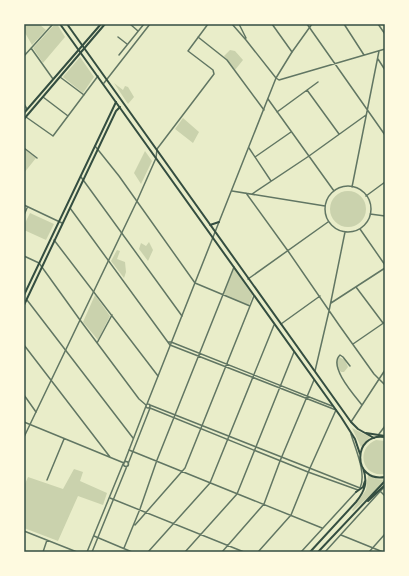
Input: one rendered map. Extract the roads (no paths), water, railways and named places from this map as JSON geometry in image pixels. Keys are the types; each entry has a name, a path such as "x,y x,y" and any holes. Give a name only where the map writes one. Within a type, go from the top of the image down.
{"main road":[{"path":"60,24 104,83 274,325 349,428 358,444 361,464 366,478 364,490 356,502 310,552"},
{"path":"67,24 351,422 354,426 374,438"},
{"path":"25,118 81,52 83,47 101,24"},
{"path":"24,113 79,49 83,47 105,24"},
{"path":"24,295 116,102"},
{"path":"24,305 62,223 117,110 120,107"},
{"path":"210,225 219,222"},
{"path":"365,433 385,436"},
{"path":"360,454 365,444 374,438 385,436"},
{"path":"363,468 372,476 385,476"},
{"path":"357,491 363,487 366,478"},
{"path":"318,552 385,481"},
{"path":"365,502 385,486"}],"street":[{"path":"24,56 54,24"},
{"path":"130,24 138,31"},
{"path":"119,55 144,24"},
{"path":"104,83 106,78 150,24"},
{"path":"24,437 122,232 156,158 157,149 213,74 213,70 188,52 188,49 208,24"},
{"path":"232,24 279,80 385,49"},
{"path":"239,24 246,40"},
{"path":"272,24 292,52"},
{"path":"308,24 334,64 385,135"},
{"path":"87,552 124,463 276,78 312,24"},
{"path":"344,24 364,55"},
{"path":"378,24 385,34"},
{"path":"118,37 127,44"},
{"path":"198,37 227,60 264,110"},
{"path":"31,48 53,79"},
{"path":"352,187 379,51"},
{"path":"378,59 385,70"},
{"path":"25,118 53,136 98,76"},
{"path":"60,77 84,95"},
{"path":"277,112 318,82"},
{"path":"307,90 339,134"},
{"path":"43,97 68,116"},
{"path":"268,99 334,191"},
{"path":"24,104 28,109"},
{"path":"252,194 309,156 366,115"},
{"path":"255,157 292,132"},
{"path":"95,146 195,284 250,306"},
{"path":"24,148 38,158"},
{"path":"248,148 271,181"},
{"path":"80,176 84,179 182,316"},
{"path":"366,196 385,182"},
{"path":"352,187 362,191 366,196 371,205 370,214 366,224 360,229 353,232 345,232 338,230 328,222 325,206 328,198 334,191 341,188 352,187"},
{"path":"232,191 325,206"},
{"path":"246,193 320,296 329,311 385,385"},
{"path":"24,205 62,223"},
{"path":"24,215 28,207"},
{"path":"70,208 170,345 336,410 308,472 291,515 258,552"},
{"path":"370,214 385,216"},
{"path":"248,279 328,222"},
{"path":"360,229 385,265"},
{"path":"315,372 345,232"},
{"path":"54,240 158,376"},
{"path":"24,256 39,263 139,399 147,405 176,414 360,488"},
{"path":"124,548 140,509 157,460 234,267"},
{"path":"331,303 385,268"},
{"path":"353,344 384,322 356,286"},
{"path":"133,527 183,472 255,296"},
{"path":"281,324 320,296"},
{"path":"27,299 133,438"},
{"path":"97,343 112,315"},
{"path":"148,552 210,483 274,325"},
{"path":"168,342 200,353 333,406"},
{"path":"24,345 110,457"},
{"path":"185,552 238,494 254,450 294,352"},
{"path":"350,366 343,356 340,354 338,356 336,363 338,370 362,405"},
{"path":"351,422 385,370"},
{"path":"222,552 264,504 314,379"},
{"path":"24,395 36,412"},
{"path":"147,405 280,461 357,491"},
{"path":"92,552 150,406"},
{"path":"24,422 124,463 127,462 127,465"},
{"path":"379,435 385,426"},
{"path":"301,552 360,488 362,480 361,468 349,428"},
{"path":"47,480 64,439"},
{"path":"129,450 157,460 323,529"},
{"path":"124,463 124,466 127,465"},
{"path":"325,552 385,486"},
{"path":"381,492 385,496"},
{"path":"110,498 148,512 244,552"},
{"path":"24,531 77,552"},
{"path":"369,552 385,534"},
{"path":"341,535 382,552"},
{"path":"94,536 132,552"},
{"path":"43,552 47,540"}]}
